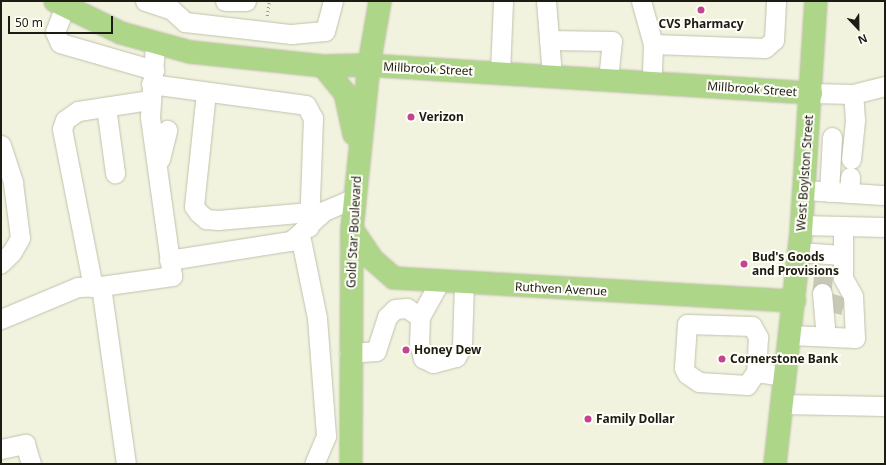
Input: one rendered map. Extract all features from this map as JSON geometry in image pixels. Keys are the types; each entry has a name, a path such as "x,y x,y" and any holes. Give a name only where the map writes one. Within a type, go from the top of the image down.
{"main road":[{"name":"Gold Star Boulevard","path":"351,464 349,353 352,229 358,159 369,65 380,1"},
{"name":"West Boylston Street","path":"775,464 805,190 816,1"},
{"name":"Millbrook Street","path":"60,3 155,44 190,52 324,66 369,65 811,93"},
{"path":"324,66 345,93 358,159"},
{"name":"Ruthven Avenue","path":"352,229 372,259 391,276 464,283 794,301"}],"street":[{"path":"145,1 172,10 185,22 291,34 324,31 333,1"},
{"path":"226,1 246,1"},
{"path":"500,73 503,1"},
{"path":"546,1 552,76"},
{"path":"641,1 653,44 652,82"},
{"path":"653,44 765,48 774,40 776,1"},
{"path":"60,3 55,32 60,44 152,84 306,105 311,110 306,225 317,318 326,436 314,464"},
{"path":"549,40 612,41 608,80"},
{"path":"1,319 78,287 97,287 172,276 157,172 152,84 155,44"},
{"path":"126,464 97,287 62,129 71,114 106,107 152,84"},
{"path":"811,93 853,94 885,86"},
{"path":"206,92 194,206 198,212 206,219 306,225"},
{"path":"805,190 830,192 850,176 853,138 853,94"},
{"path":"106,107 115,173"},
{"path":"157,172 167,130"},
{"path":"809,135 853,138"},
{"path":"830,192 832,137"},
{"path":"1,145 13,183 20,238 12,252 1,263"},
{"path":"850,176 882,195"},
{"path":"169,260 291,241 306,225 324,211 354,198"},
{"path":"801,225 885,227"},
{"path":"790,335 830,307 831,259 843,226"},
{"path":"799,252 831,259"},
{"path":"440,281 420,317 419,343 423,358 433,363 456,357 462,346 464,283"},
{"path":"698,296 693,322 685,328 684,368 687,374 785,376"},
{"path":"349,353 369,353 380,347 386,317 395,309 413,310 420,317"},
{"path":"693,322 755,328 748,376"},
{"path":"781,404 885,406"},
{"path":"326,436 350,436"},
{"path":"1,449 25,444 31,464"}],"path":[{"path":"267,18 270,1"}],"tunnel":[{"path":"822,293 824,269"},
{"path":"832,312 837,295"}],"place":[{"name":"CVS Pharmacy","path":"701,10"},
{"name":"Verizon","path":"411,117"},
{"name":"Bud's Goods and Provisions","path":"744,264"},
{"name":"Honey Dew","path":"406,350"},
{"name":"Cornerstone Bank","path":"722,359"},
{"name":"Family Dollar","path":"588,419"}]}
